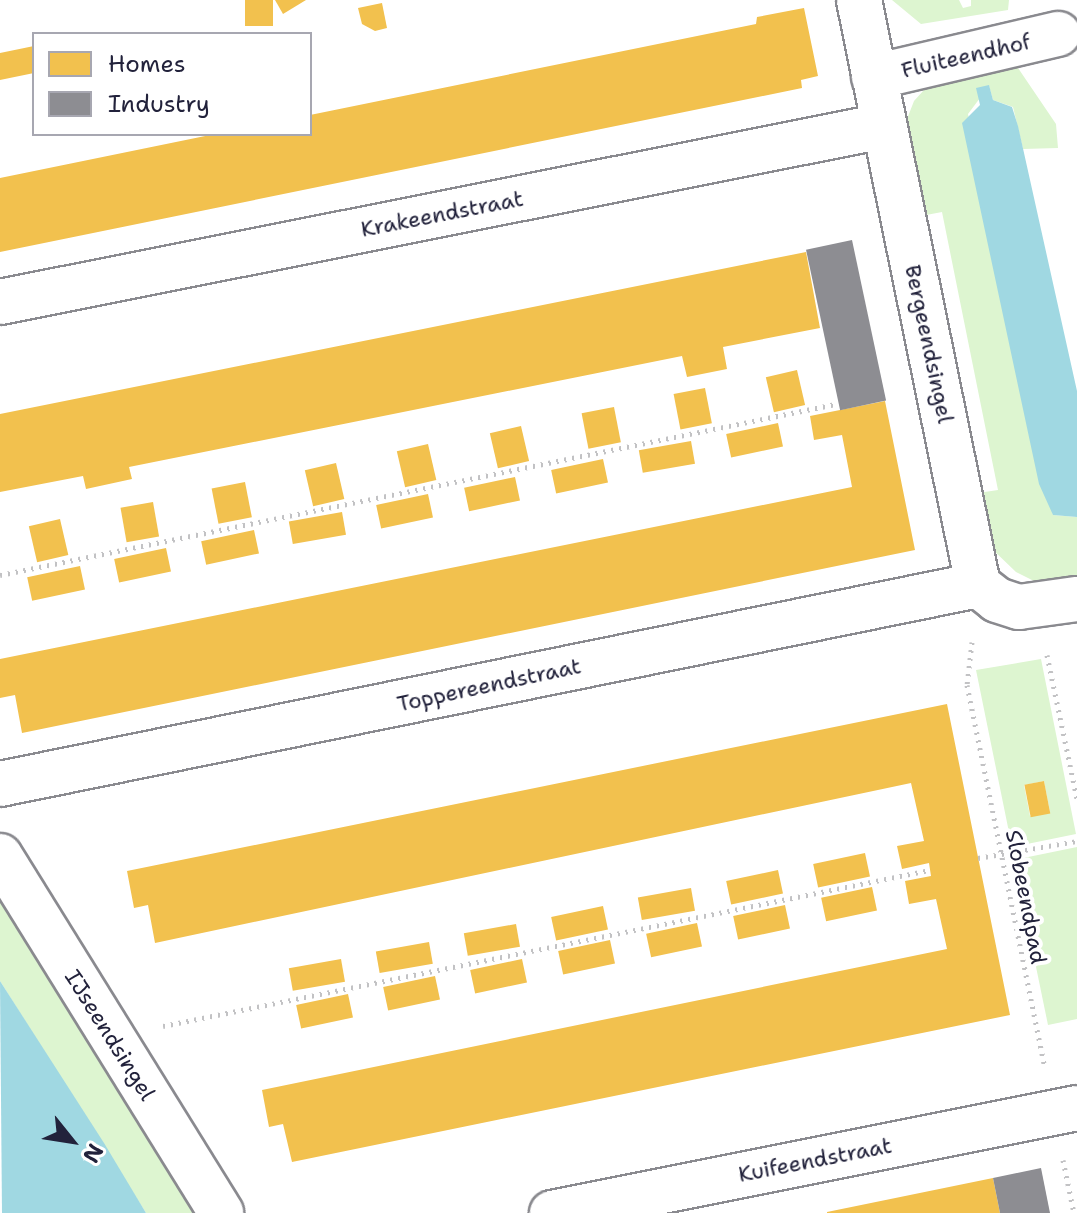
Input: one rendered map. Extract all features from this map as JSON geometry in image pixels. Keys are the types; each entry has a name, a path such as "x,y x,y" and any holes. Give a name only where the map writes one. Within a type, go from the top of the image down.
{"street":[{"name":"Bergeendsingel","path":"859,0 978,585"},
{"name":"Fluiteendhof","path":"874,77 1071,28"},
{"name":"Krakeendstraat","path":"0,302 883,126"},
{"path":"978,585 997,600 1019,607 1077,599"},
{"name":"Toppereendstraat","path":"0,784 978,585"},
{"name":"IJseendsingel","path":"0,856 221,1213"},
{"name":"Kuifeendstraat","path":"552,1213 1065,1110"}],"path":[{"path":"0,575 836,404"},
{"name":"Slobeendpad","path":"978,585 967,685 1002,855 1065,1110 1074,1213"},
{"path":"1019,607 1048,656 1077,799"},
{"path":"978,858 1077,841"},
{"path":"112,1041 168,1025 930,870"}],"green space":[{"path":"892,0 959,0 963,8 971,6 971,0 1009,0 1008,10 921,24"},
{"path":"1014,62 1056,124 1058,148 1023,149 1013,107 993,100 989,86 968,114 1053,515 1077,517 1077,579 1058,582 1036,582 1016,572 990,547 978,493 998,490 942,212 921,216 907,143 907,119 914,101 933,80"},
{"path":"1041,659 1076,834 1012,847 976,670","holes":["1044,781 1050,812 1030,816 1024,785"]},
{"path":"1077,847 1077,1019 1048,1025 1014,860"},
{"path":"0,893 200,1213 146,1213 0,981"}],"water":[{"path":"989,85 993,100 1012,107 1018,126 1077,391 1077,517 1053,515 1039,484 962,123 980,105 976,88"},
{"path":"0,981 104,1143 146,1213 2,1213"}],"building: Homes":[{"path":"245,0 273,0 273,26 245,26"},
{"path":"275,0 306,0 283,14"},
{"path":"382,3 387,28 375,31 362,24 358,8"},
{"path":"804,8 818,76 801,80 802,88 0,252 0,178 205,136 312,136 312,115 756,24 757,17"},
{"path":"32,46 32,73 0,80 0,53"},
{"path":"806,252 820,328 723,347 727,369 687,377 682,356 129,467 132,479 86,489 83,476 0,492 0,414"},
{"path":"797,370 805,405 774,412 766,377"},
{"path":"705,388 712,423 680,429 674,394"},
{"path":"885,401 915,550 22,733 15,695 0,698 0,659 852,487 842,435 814,440 810,416"},
{"path":"614,407 621,442 588,449 582,413"},
{"path":"778,423 783,446 731,457 726,434"},
{"path":"521,426 529,461 498,468 490,433"},
{"path":"691,441 695,464 643,473 639,450"},
{"path":"428,444 436,480 405,487 397,451"},
{"path":"603,459 608,482 556,493 551,470"},
{"path":"336,463 344,499 313,506 305,470"},
{"path":"515,477 520,500 469,511 464,488"},
{"path":"245,482 252,517 218,524 212,488"},
{"path":"428,494 433,517 381,528 376,505"},
{"path":"153,502 159,536 127,542 121,508"},
{"path":"342,512 346,535 293,544 289,521"},
{"path":"60,519 68,555 37,562 29,526"},
{"path":"254,530 259,553 206,565 201,541"},
{"path":"166,548 171,571 119,582 114,559"},
{"path":"80,566 85,589 32,601 27,577"},
{"path":"947,704 1010,1015 292,1162 283,1124 269,1127 262,1090 947,949 936,899 909,904 905,881 931,876 929,863 902,869 897,846 924,841 911,783 155,943 148,905 134,908 127,871"},
{"path":"1044,781 1050,813 1031,817 1024,785"},
{"path":"865,853 870,876 818,887 813,864"},
{"path":"778,870 783,893 731,904 726,881"},
{"path":"872,887 877,910 826,921 821,898"},
{"path":"691,888 695,911 642,920 638,897"},
{"path":"785,905 790,928 738,939 733,916"},
{"path":"603,906 608,929 556,940 551,917"},
{"path":"697,923 702,946 651,957 646,934"},
{"path":"516,924 520,947 468,956 464,933"},
{"path":"610,940 615,963 563,974 558,951"},
{"path":"429,942 433,964 380,973 376,951"},
{"path":"341,959 345,982 293,991 289,968"},
{"path":"522,959 527,982 475,993 470,970"},
{"path":"435,976 440,999 388,1010 383,987"},
{"path":"348,994 353,1017 301,1028 296,1005"},
{"path":"993,1178 1000,1213 827,1213 827,1212"}],"building: Industry":[{"path":"852,240 886,400 840,410 806,250"},
{"path":"1041,1168 1050,1213 1000,1213 993,1178"}]}
